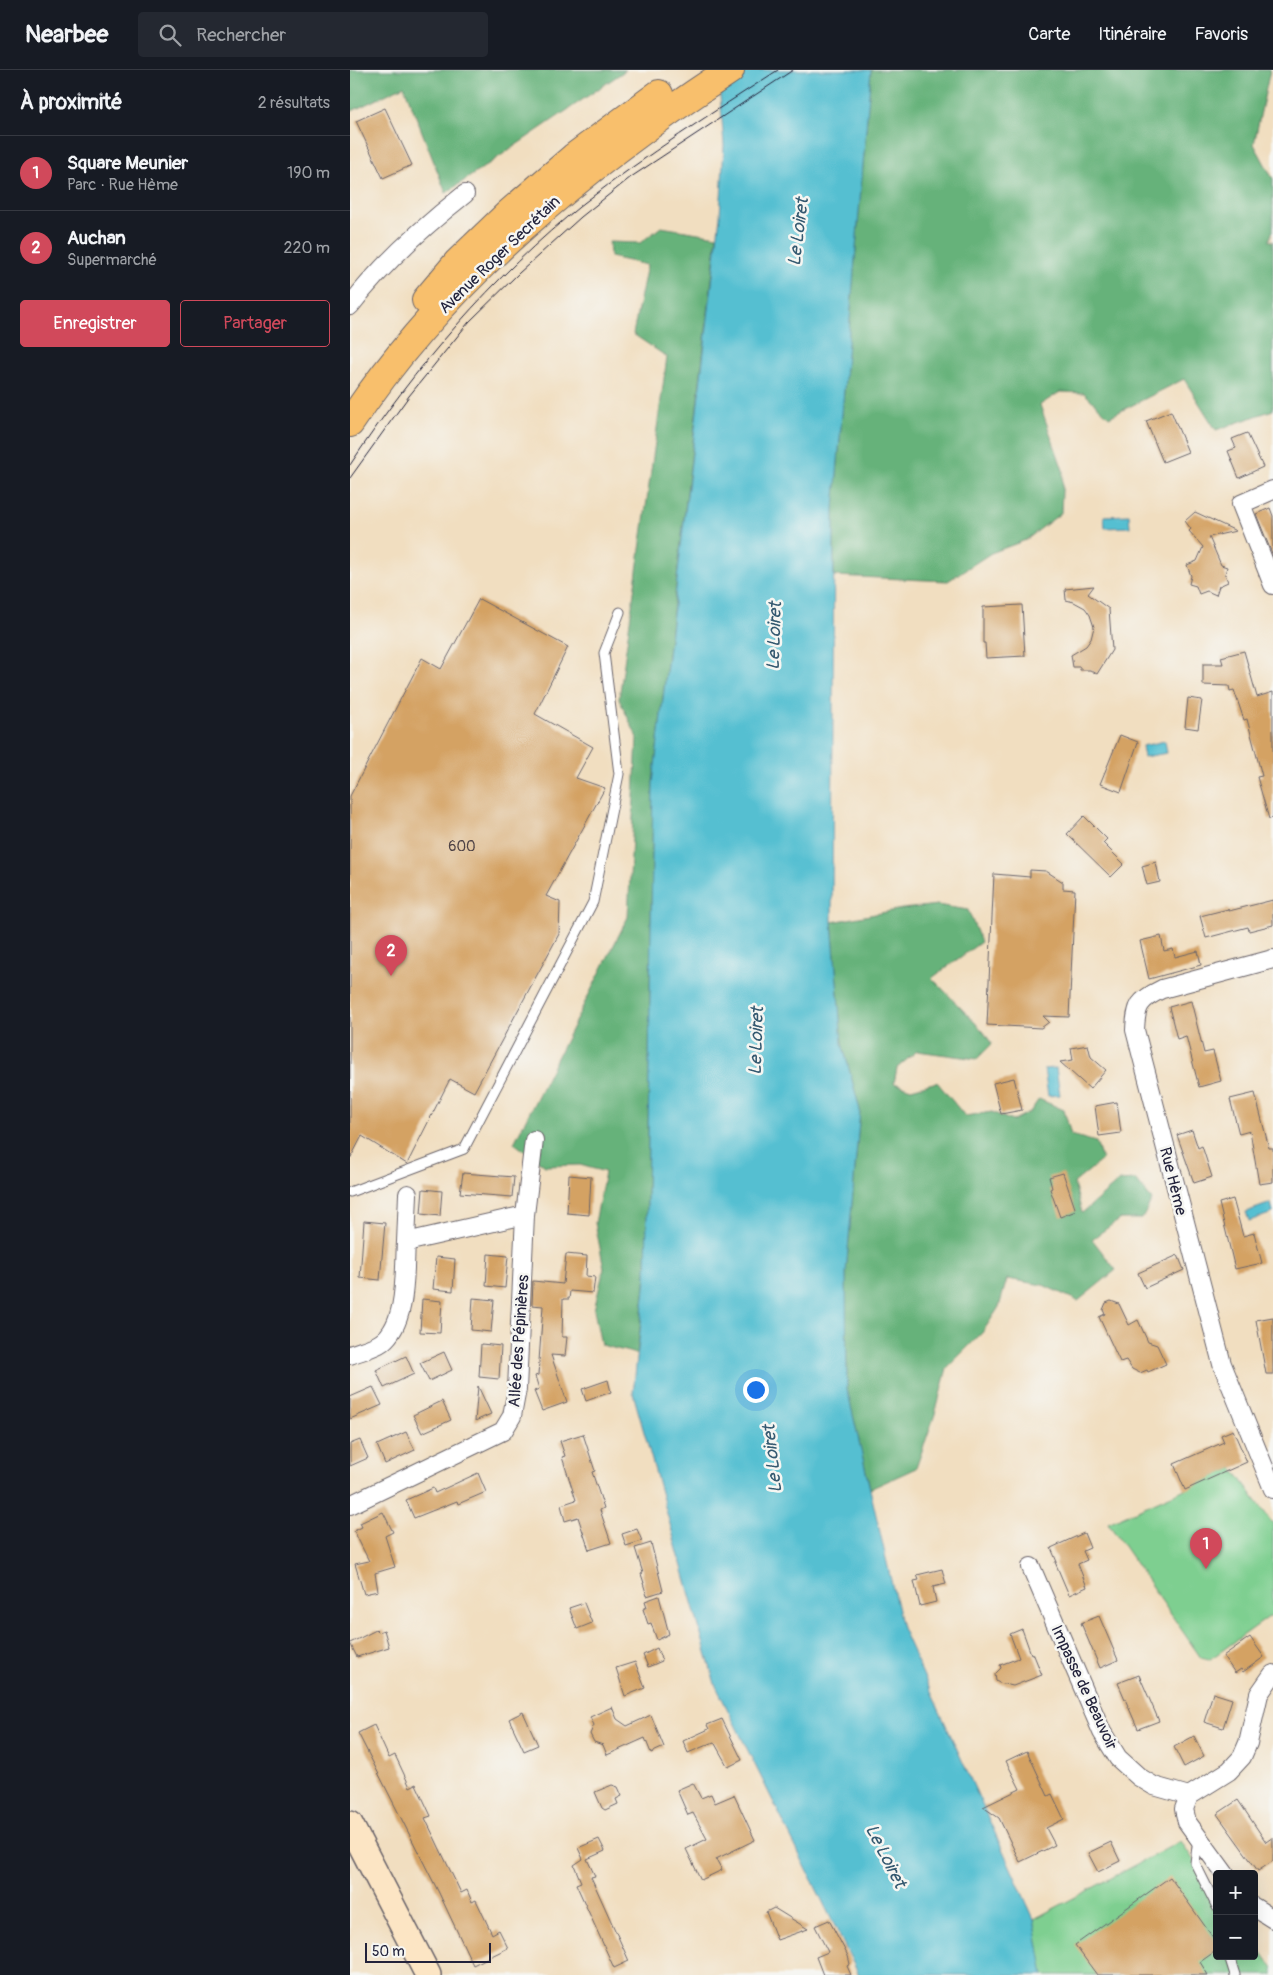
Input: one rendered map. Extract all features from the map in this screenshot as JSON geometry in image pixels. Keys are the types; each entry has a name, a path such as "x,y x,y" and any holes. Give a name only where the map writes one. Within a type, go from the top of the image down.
{"main road":[{"path":"667,100 695,70"},
{"path":"667,100 730,70"},
{"name":"Avenue Roger Secrétain","path":"350,391 391,338 458,262 508,214 574,156 667,100"},
{"name":"Avenue Roger Secrétain","path":"350,423 401,354 476,271 667,100"}],"street":[{"path":"350,306 375,276 437,216 465,194"},
{"path":"1273,490 1241,504 1273,585"},
{"name":"Rue Hème","path":"1273,960 1162,989 1149,995 1140,1002 1136,1011 1136,1030 1222,1364 1273,1490"},
{"name":"Allée des Pépinières","path":"350,1505 503,1431 512,1416 517,1389 526,1215 534,1140"},
{"path":"350,1356 382,1342 395,1326 400,1315 408,1194"},
{"path":"406,1242 526,1215"},
{"name":"Impasse de Beauvoir","path":"1031,1567 1102,1732 1118,1758 1139,1778 1154,1786 1189,1796"},
{"path":"1222,1870 1187,1822 1184,1809 1189,1796 1229,1771 1242,1757 1248,1743 1260,1694 1273,1674"},
{"path":"350,1824 356,1854 428,1975"},
{"path":"1258,1910 1273,1919"}],"lane":[{"path":"350,1192 464,1149 593,902 619,774 604,653 620,612"},
{"path":"1198,1838 1196,1863 1213,1899"},
{"path":"1230,1960 1235,1975"}],"green space":[{"path":"350,70 626,70 446,193 404,86 350,112"},
{"path":"871,70 1270,70 1254,144 1273,179 1273,230 1269,241 1273,241 1273,410 1216,430 1184,379 1109,417 1084,393 1060,392 1040,405 1063,470 1061,513 1026,540 991,553 948,581 834,576 834,509"},
{"path":"661,227 717,236 653,783 646,1279 637,1354 601,1345 594,1310 604,1268 595,1223 605,1172 580,1165 545,1166 514,1143 628,917 637,737 619,699 667,357 633,334 647,265 610,257 609,242 640,243"},
{"path":"937,905 968,910 981,942 932,978 983,1031 992,1044 977,1059 917,1051 897,1068 894,1083 911,1089 937,1082 965,1116 992,1112 1012,1121 1030,1112 1039,1099 1064,1110 1071,1135 1096,1142 1102,1160 1074,1183 1082,1213 1119,1181 1136,1180 1152,1200 1142,1219 1120,1219 1092,1239 1116,1270 1078,1301 1043,1285 1007,1279 999,1307 982,1333 947,1368 935,1414 916,1468 870,1489 847,1389 846,1273 860,1110 842,1043 832,922 902,909"},
{"path":"1233,1468 1273,1524 1273,1614 1209,1660 1201,1658 1108,1523"},
{"path":"1181,1841 1213,1890 1213,1960 1258,1960 1258,1947 1273,1968 1273,1975 1043,1975 1034,1919"}],"water":[{"name":"Le Loiret","path":"718,70 871,70 834,509 832,922 842,1043 860,1110 846,1273 847,1389 902,1628 1034,1919 1044,1975 859,1975 715,1684 633,1393 646,1279 653,783 720,216 724,145"},
{"path":"1129,515 1130,527 1105,528 1104,516"},
{"path":"1165,741 1167,753 1144,757 1142,746"},
{"path":"1056,1068 1060,1095 1048,1096 1044,1069"},
{"path":"1271,1203 1273,1213 1249,1221 1246,1212"}],"building":[{"path":"385,108 412,165 383,178 356,121"},
{"path":"1171,411 1188,452 1163,462 1146,421"},
{"path":"1247,433 1263,467 1239,478 1228,451 1236,448 1232,439"},
{"path":"1270,508 1273,516 1273,556 1256,514"},
{"path":"1195,512 1236,531 1209,537 1221,565 1227,567 1225,574 1228,582 1219,586 1216,595 1207,591 1199,594 1196,586 1189,584 1191,576 1187,565 1197,561 1203,547 1189,531 1191,529 1185,521"},
{"path":"1094,586 1088,594 1109,609 1112,650 1097,674 1090,670 1080,670 1080,667 1073,667 1071,655 1086,646 1091,639 1094,627 1090,615 1085,608 1066,600 1065,589"},
{"path":"479,599 568,647 535,714 593,747 576,778 605,788 546,896 560,902 559,934 474,1092 450,1079 407,1164 362,1136 350,1159 350,796 422,658 441,669"},
{"path":"1022,605 1025,656 986,658 985,643 983,643 983,607"},
{"path":"1244,651 1257,697 1273,692 1273,818 1269,819 1257,777 1262,776 1247,719 1244,720 1234,690 1230,691 1229,686 1203,685 1203,664 1223,664 1221,657"},
{"path":"1188,698 1202,700 1198,729 1185,727"},
{"path":"1120,735 1138,742 1121,792 1100,784"},
{"path":"1084,816 1107,839 1103,843 1124,864 1111,877 1067,834"},
{"path":"1156,862 1160,882 1147,885 1142,866"},
{"path":"1030,870 1046,871 1063,882 1063,889 1075,890 1069,1017 1043,1016 1049,1022 1041,1028 987,1025 994,874 1030,877"},
{"path":"1273,900 1273,925 1249,931 1248,927 1206,938 1200,916"},
{"path":"1161,936 1164,951 1173,949 1175,957 1198,951 1201,965 1149,979 1140,941"},
{"path":"1191,1001 1204,1053 1213,1051 1221,1081 1199,1087 1186,1036 1177,1039 1169,1007"},
{"path":"1088,1045 1091,1057 1106,1070 1090,1089 1060,1062 1073,1060 1071,1048"},
{"path":"1014,1078 1022,1110 1001,1114 993,1083"},
{"path":"1255,1093 1269,1148 1273,1148 1273,1182 1259,1184 1250,1131 1239,1134 1230,1099"},
{"path":"1117,1102 1121,1133 1099,1136 1095,1106"},
{"path":"1192,1130 1198,1148 1202,1146 1212,1177 1194,1183 1177,1135"},
{"path":"463,1173 514,1177 512,1197 460,1193"},
{"path":"1063,1173 1076,1211 1060,1217 1050,1189 1052,1188 1049,1177"},
{"path":"569,1175 591,1177 589,1215 567,1213"},
{"path":"423,1189 442,1191 440,1216 421,1214"},
{"path":"1233,1199 1243,1236 1254,1233 1262,1263 1235,1269 1219,1203"},
{"path":"364,1221 385,1223 380,1280 360,1278"},
{"path":"488,1254 508,1256 505,1288 486,1286"},
{"path":"566,1254 587,1256 586,1276 595,1277 593,1293 570,1291 569,1299 563,1299 562,1337 567,1337 565,1356 551,1355 567,1402 542,1411 534,1391 539,1389 535,1376 538,1375 543,1306 532,1305 533,1281 563,1284"},
{"path":"1178,1255 1184,1270 1145,1288 1138,1273"},
{"path":"436,1257 455,1259 453,1291 433,1289"},
{"path":"473,1298 494,1300 491,1332 471,1330"},
{"path":"422,1299 442,1301 440,1333 420,1332"},
{"path":"1111,1301 1119,1304 1129,1325 1138,1320 1148,1342 1157,1345 1166,1364 1148,1372 1147,1370 1140,1373 1132,1369 1126,1360 1120,1362 1099,1317 1105,1314 1103,1310 1106,1303"},
{"path":"1273,1317 1273,1374 1266,1374 1256,1320"},
{"path":"481,1344 501,1346 499,1379 479,1377"},
{"path":"444,1352 452,1370 429,1381 420,1363"},
{"path":"406,1356 414,1374 384,1388 376,1370"},
{"path":"608,1380 611,1392 586,1401 582,1389"},
{"path":"478,1386 491,1414 475,1421"},
{"path":"373,1387 382,1405 350,1419 350,1397"},
{"path":"442,1401 451,1420 422,1433 413,1415"},
{"path":"1233,1430 1247,1462 1185,1490 1174,1464 1224,1442 1221,1435"},
{"path":"406,1432 415,1450 385,1464 377,1445"},
{"path":"583,1434 595,1471 592,1472 604,1508 600,1510 611,1543 589,1550 578,1517 565,1521 561,1505 576,1500 562,1457 565,1456 560,1441"},
{"path":"360,1440 368,1458 350,1466 350,1444"},
{"path":"478,1473 486,1492 458,1504 457,1501 414,1518 406,1500 433,1488 435,1493"},
{"path":"383,1512 393,1532 385,1536 395,1567 375,1573 378,1591 364,1594 355,1564 369,1561 354,1531 362,1527 360,1523"},
{"path":"637,1529 642,1541 626,1546 622,1534"},
{"path":"1084,1533 1090,1548 1083,1551 1087,1560 1078,1564 1087,1587 1069,1595 1051,1548"},
{"path":"651,1543 663,1591 647,1596 641,1574 643,1573 635,1548"},
{"path":"942,1569 946,1584 933,1587 936,1602 920,1606 914,1581 919,1580 917,1575"},
{"path":"659,1596 669,1634 657,1640 651,1623 648,1624 643,1609 647,1607 645,1601"},
{"path":"584,1603 592,1623 577,1629 569,1608"},
{"path":"1099,1616 1118,1660 1100,1668 1081,1623"},
{"path":"1022,1629 1031,1654 1033,1653 1042,1675 1013,1686 999,1683 996,1681 995,1674 1001,1668 1000,1665 1019,1658 1010,1634"},
{"path":"376,1630 378,1632 384,1630 389,1647 357,1657 350,1643"},
{"path":"1250,1637 1264,1657 1243,1672 1241,1669 1235,1673 1223,1656"},
{"path":"657,1648 662,1661 648,1667 643,1655"},
{"path":"635,1662 645,1688 625,1696 616,1668"},
{"path":"1139,1675 1159,1721 1138,1729 1118,1683"},
{"path":"1213,1693 1232,1699 1223,1728 1204,1722"},
{"path":"612,1707 617,1719 627,1726 651,1715 664,1747 651,1753 645,1738 607,1755 603,1745 594,1742 590,1734 594,1725 590,1717"},
{"path":"523,1712 538,1745 524,1751 509,1719"},
{"path":"722,1719 742,1760 728,1767 714,1742 688,1753 683,1741 709,1729 707,1725"},
{"path":"374,1725 389,1758 395,1755 410,1787 416,1784 431,1816 425,1818 461,1893 467,1890 472,1902 476,1900 492,1934 499,1930 508,1948 473,1965 439,1893 358,1733"},
{"path":"1194,1736 1204,1756 1184,1767 1174,1747"},
{"path":"1027,1751 1048,1796 1052,1794 1064,1819 1046,1828 1055,1845 1020,1862 999,1818 983,1807 1020,1789 1006,1761"},
{"path":"693,1783 701,1798 711,1794 715,1803 734,1795 755,1840 716,1859 722,1870 701,1880 686,1849 707,1839 693,1813 688,1815 677,1790"},
{"path":"612,1785 618,1787 622,1796 616,1799 618,1804 605,1810 602,1808 595,1792"},
{"path":"1238,1800 1266,1842 1273,1837 1273,1861 1258,1871 1217,1814"},
{"path":"599,1839 605,1851 587,1859 595,1876 591,1877 629,1961 614,1968 576,1884 581,1882 574,1865 583,1859 578,1848"},
{"path":"1111,1842 1120,1861 1098,1872 1088,1853"},
{"path":"1170,1877 1213,1937 1213,1953 1200,1962 1208,1975 1097,1975 1075,1945"},
{"path":"774,1908 808,1929 777,1940 766,1912"},
{"path":"829,1920 848,1956 850,1964 847,1966 851,1975 823,1975 816,1957 828,1952 815,1926"}],"tram line":[{"path":"350,465 401,393 457,325 518,261 550,231 631,168 778,70"},
{"path":"350,478 409,396 469,322 519,273 581,217 631,177 793,70"}],"place":[{"name":"Auchan","path":"391,976"},
{"name":"Square Meunier","path":"1206,1569"}]}
